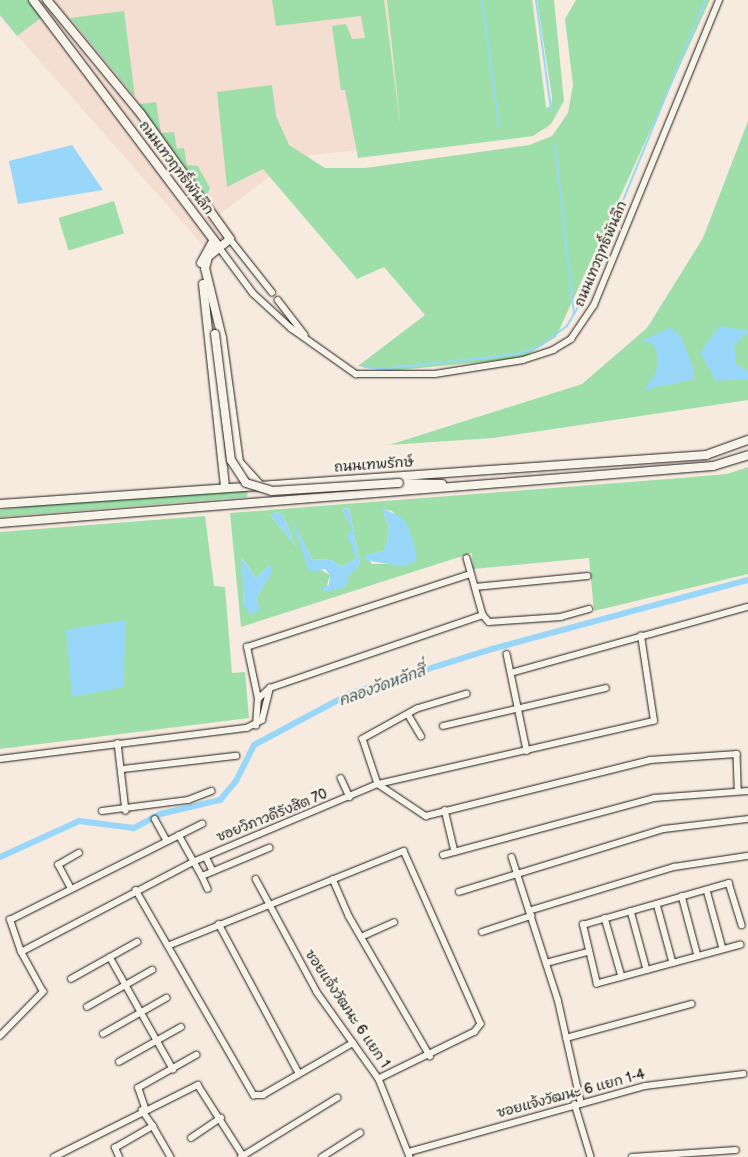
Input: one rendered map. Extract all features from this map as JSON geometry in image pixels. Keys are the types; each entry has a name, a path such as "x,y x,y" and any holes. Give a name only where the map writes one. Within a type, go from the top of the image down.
{"main road":[{"name":"ถนนเทวฤทธิ์พันลึก","path":"33,0 216,244"},
{"name":"ถนนเทวฤทธิ์พันลึก","path":"47,0 133,104 230,238"},
{"path":"122,117 133,104"},
{"path":"225,488 226,467 203,284 202,257 216,244 230,238"},
{"path":"216,244 208,257 205,268 222,338 238,462 234,470 226,467"},
{"path":"203,284 215,334 231,460 246,483 272,491 399,483 456,486"},
{"name":"ถนนเทพรักษ์","path":"0,504 706,455 748,440"},
{"name":"ถนนเทพรักษ์","path":"0,523 713,466 748,455"},
{"path":"238,462 260,485"}],"street":[{"name":"ถนนเทวฤทธิ์พันลึก","path":"216,244 253,292 310,341 343,367 379,377 435,374 523,360 571,339 594,305 719,0"},
{"name":"ถนนเทวฤทธิ์พันลึก","path":"230,238 272,292"},
{"name":"ถนนเทวฤทธิ์พันลึก","path":"278,300 310,341"},
{"path":"467,558 482,615 492,623 517,621 589,609"},
{"path":"256,726 258,699 247,647 470,574"},
{"path":"475,587 587,576"},
{"path":"511,672 748,607"},
{"path":"258,699 270,688 482,615"},
{"name":"ซอยวิภาวดีรังสิต 70","path":"20,952 136,890 194,862 350,798 378,784 654,721 641,636"},
{"path":"507,654 517,710 527,751"},
{"path":"0,759 256,726 265,713 270,688"},
{"path":"443,726 606,688"},
{"path":"467,694 408,714 363,739 378,784 426,816 616,767 733,754 739,759 738,791"},
{"path":"408,714 421,736"},
{"path":"118,743 123,769 126,811"},
{"path":"123,769 236,756"},
{"path":"341,778 350,798"},
{"path":"102,811 126,811 211,791"},
{"path":"443,855 654,798 748,791"},
{"path":"445,810 456,852"},
{"path":"155,819 167,841"},
{"path":"459,892 664,829 748,819"},
{"path":"0,1036 43,992 20,952 10,920 202,824"},
{"path":"179,835 208,889"},
{"path":"202,876 269,848"},
{"path":"170,945 267,903 404,851 481,1020 478,1030 430,1056 379,1079"},
{"path":"71,889 58,866 79,854"},
{"path":"482,932 530,914 674,867 748,856"},
{"path":"206,857 213,871"},
{"path":"512,858 546,963 566,1038 578,1103 591,1157"},
{"name":"ซอยแจ้งวัฒนะ 6 แยก 1","path":"256,879 267,903 352,1043 379,1079 410,1155"},
{"path":"333,879 361,937 430,1056"},
{"path":"742,925 732,884 682,896 583,925 597,984 742,945"},
{"path":"136,890 170,945 254,1095 263,1095 299,1072 352,1043"},
{"path":"706,890 723,949"},
{"path":"682,896 698,956"},
{"path":"657,904 673,963"},
{"path":"631,911 647,970"},
{"path":"605,918 622,977"},
{"path":"361,937 394,922"},
{"path":"219,924 299,1072"},
{"path":"71,979 137,942"},
{"path":"546,963 588,952"},
{"path":"110,957 173,1069"},
{"path":"87,1007 152,970"},
{"path":"103,1034 166,998"},
{"path":"566,1038 691,1004"},
{"path":"119,1062 181,1027"},
{"path":"171,1157 144,1109 137,1090 196,1055"},
{"name":"ซอยแจ้งวัฒนะ 6 แยก 1-4","path":"410,1155 578,1103 645,1086 743,1074"},
{"path":"54,1157 144,1109 198,1084 243,1156 337,1098"},
{"path":"191,1138 221,1118"},
{"path":"119,1157 115,1148 153,1126"},
{"path":"322,1157 360,1133"},
{"path":"632,1157 736,1150"}],"shaded area":[{"path":"0,0 533,0 549,129 295,157 220,214 238,238 213,257 0,16"}],"green space":[{"path":"0,0 29,0 42,17 17,36 0,15"},
{"path":"272,0 384,0 401,131 387,0 532,0 546,108 551,106 552,97 537,0 554,0 564,101 551,124 533,136 358,158 345,90 341,90 332,26 346,24 352,39 365,38 361,16 276,26"},
{"path":"576,0 710,0 556,337 522,358 389,371 358,366 425,315 384,267 357,279 263,169 227,187 217,92 272,85 276,116 289,145 325,168 365,168 529,145 552,136 568,113 573,85 565,19"},
{"path":"124,11 135,97 70,18"},
{"path":"156,102 161,133 174,132 177,149 184,148 187,165 198,166 210,188 208,193 203,193 139,104"},
{"path":"748,121 748,400 493,438 389,445 582,384 647,328 703,238"},
{"path":"114,201 124,234 68,250 59,218"},
{"path":"748,467 748,574 594,611 589,558 473,569 472,553 241,627 230,513 727,474","holes":["349,508 360,564 325,592 330,575 305,561 309,560 293,523 312,559 331,560 341,567 356,559 353,530 342,509","382,509 392,511 409,529 413,563 372,564 366,555 383,551 387,542 389,527","277,512 283,515 296,546 270,515","242,558 256,578 270,565 256,599 260,608 256,611 244,606"]},
{"path":"248,489 247,497 0,517 0,510 47,504"},
{"path":"205,516 214,586 225,587 232,673 245,672 249,718 0,749 0,532"}],"water":[{"path":"72,145 103,190 18,204 9,161"},
{"path":"719,326 748,331 734,346 736,364 748,372 748,379 716,381 700,353"},
{"path":"671,327 682,338 693,368 693,379 644,390 656,372 658,357 653,344 642,341"},
{"path":"349,508 360,564 348,577 346,587 325,592 321,588 329,585 330,575 325,569 311,572 308,568 291,517 312,559 331,560 341,567 356,559 347,535 352,530 342,509"},
{"path":"381,508 402,517 409,529 417,556 413,563 401,566 365,560 365,555 383,551 387,542 389,527"},
{"path":"277,512 283,515 296,546 270,515"},
{"path":"241,557 256,578 271,564 272,573 256,599 261,608 251,615 244,606"},
{"path":"125,620 124,687 72,697 66,630"}],"waterway":[{"path":"482,0 499,126"},
{"path":"536,0 551,110"},
{"path":"365,367 382,369 518,354 538,347 567,326 583,298 705,0"},
{"path":"555,145 574,314"},
{"name":"คลองวัดหลักสี่","path":"0,857 79,821 134,828 160,814 220,800 236,781 254,745 351,693 492,649 748,580"}]}
